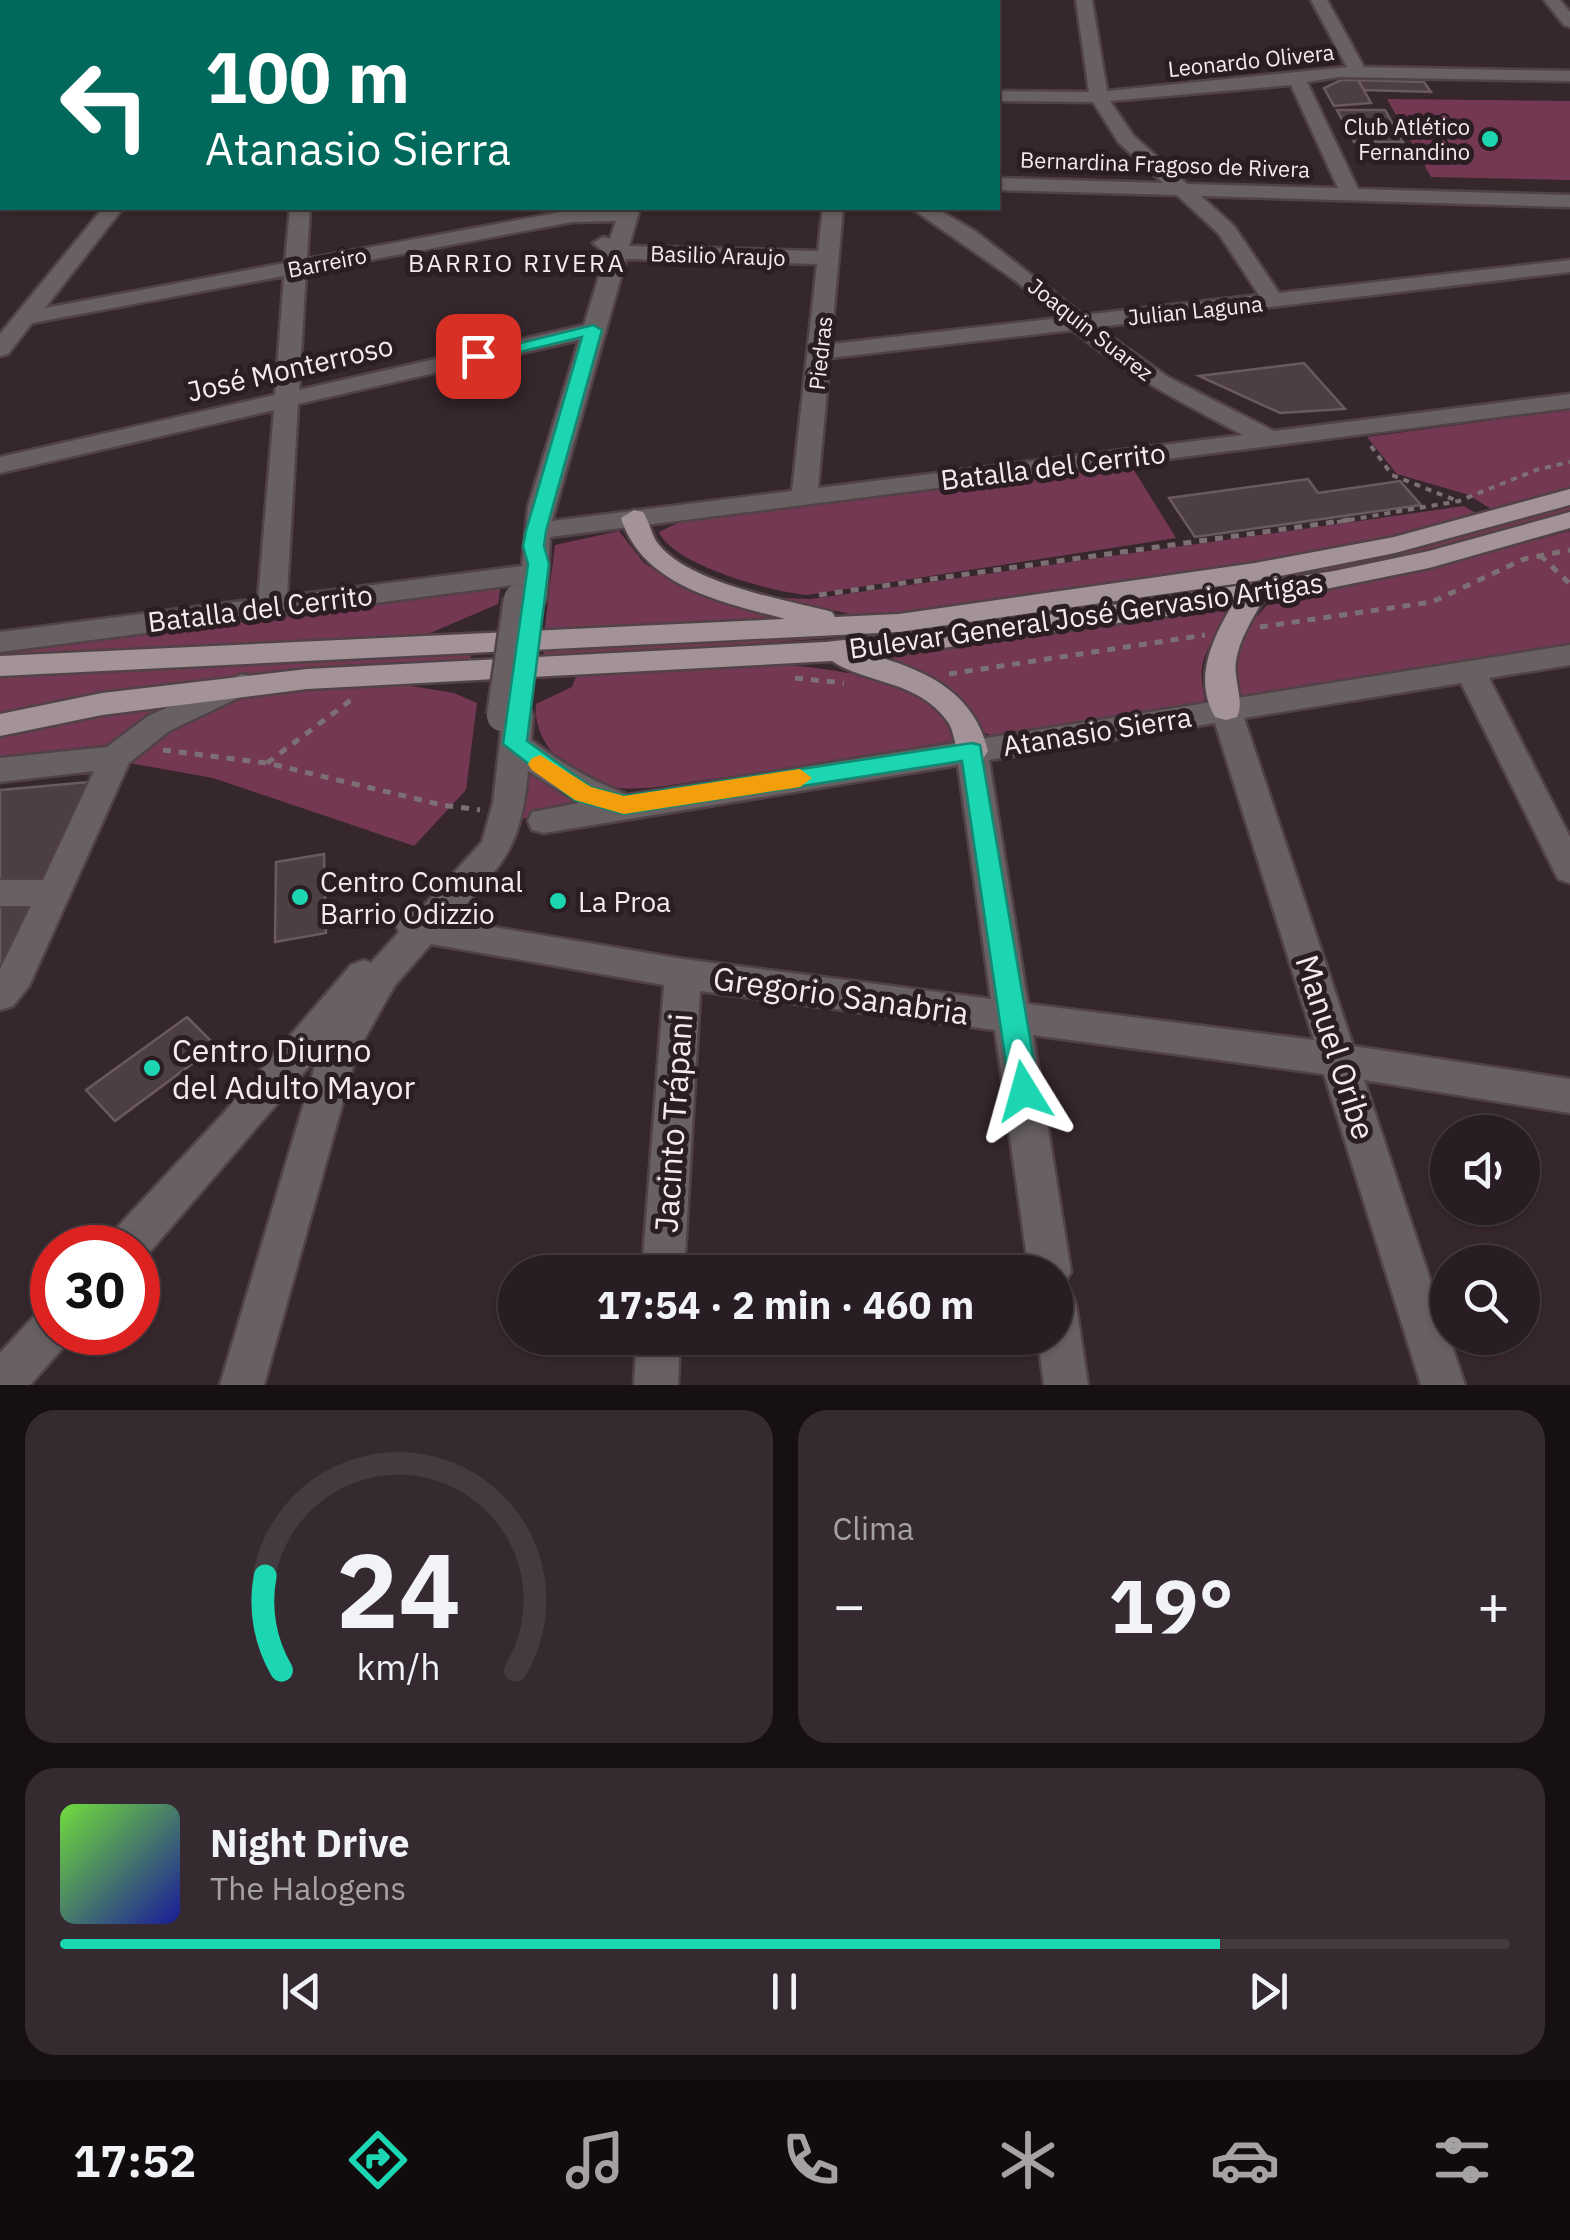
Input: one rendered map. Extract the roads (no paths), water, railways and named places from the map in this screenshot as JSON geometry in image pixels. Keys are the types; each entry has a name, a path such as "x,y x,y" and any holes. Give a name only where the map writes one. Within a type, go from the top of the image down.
{"main road":[{"name":"Bulevar General José Gervasio Artigas","path":"0,666 849,626 957,615 1255,572 1395,545 1570,497"},
{"path":"634,518 648,550 665,564 730,591 849,626"},
{"name":"Bulevar General José Gervasio Artigas","path":"0,725 116,700 242,684 822,652 940,641 1252,595 1412,564 1570,520"},
{"path":"1226,709 1217,675 1220,657 1252,595"},
{"path":"822,652 874,665 928,689 964,721 972,751"}],"street":[{"path":"1084,0 1099,97 1116,127 1227,230 1274,301"},
{"path":"1319,0 1358,72"},
{"path":"1552,0 1570,22"},
{"name":"Leonardo Olivera","path":"1000,96 1099,97 1297,79 1322,72 1570,76"},
{"path":"1297,79 1351,196"},
{"name":"Bernardina Fragoso de Rivera","path":"1000,184 1570,201"},
{"path":"0,348 111,210"},
{"path":"272,607 300,210"},
{"path":"147,1225 418,926 496,848 509,803 524,591 538,564 535,539 629,210"},
{"name":"Barreiro","path":"25,318 568,212 603,218 629,210"},
{"name":"Piedras","path":"804,497 833,210"},
{"name":"Joaquin Suarez","path":"924,210 968,235 1024,276 1076,323 1160,382 1269,438"},
{"name":"Basilio Araujo","path":"568,212 617,252 829,258"},
{"name":"Julian Laguna","path":"820,352 1570,266"},
{"name":"José Monterroso","path":"0,465 593,330"},
{"name":"Batalla del Cerrito","path":"535,539 634,518 1570,402"},
{"name":"Batalla del Cerrito","path":"0,642 272,607 524,591"},
{"name":"Atanasio Sierra","path":"544,821 1570,654"},
{"path":"1469,669 1570,870"},
{"path":"0,770 118,754 155,727 242,684"},
{"name":"Manuel Oribe","path":"1226,709 1443,1385"},
{"path":"242,1385 322,1097 339,1050 360,1007 480,836 512,725"},
{"name":"Atanasio Sierra","path":"512,725 584,794 624,805"},
{"path":"972,751 1048,1255"},
{"path":"0,995 16,976 118,754"},
{"path":"0,893 54,893"},
{"name":"Gregorio Sanabria","path":"418,926 683,974 1341,1060 1570,1096"},
{"name":"Jacinto Trápani","path":"664,1255 683,974"},
{"path":"1,1385 30,1353"},
{"path":"656,1385 658,1355"},
{"path":"1062,1355 1066,1385"}],"place":[{"name":"Club Atlético Fernandino","path":"1490,139"},
{"name":"Centro Comunal Barrio Odizzio","path":"300,897"},
{"name":"La Proa","path":"558,901"},
{"name":"Centro Diurno del Adulto Mayor","path":"152,1068"}],"district":[{"name":"BARRIO RIVERA","path":"517,262"}]}
